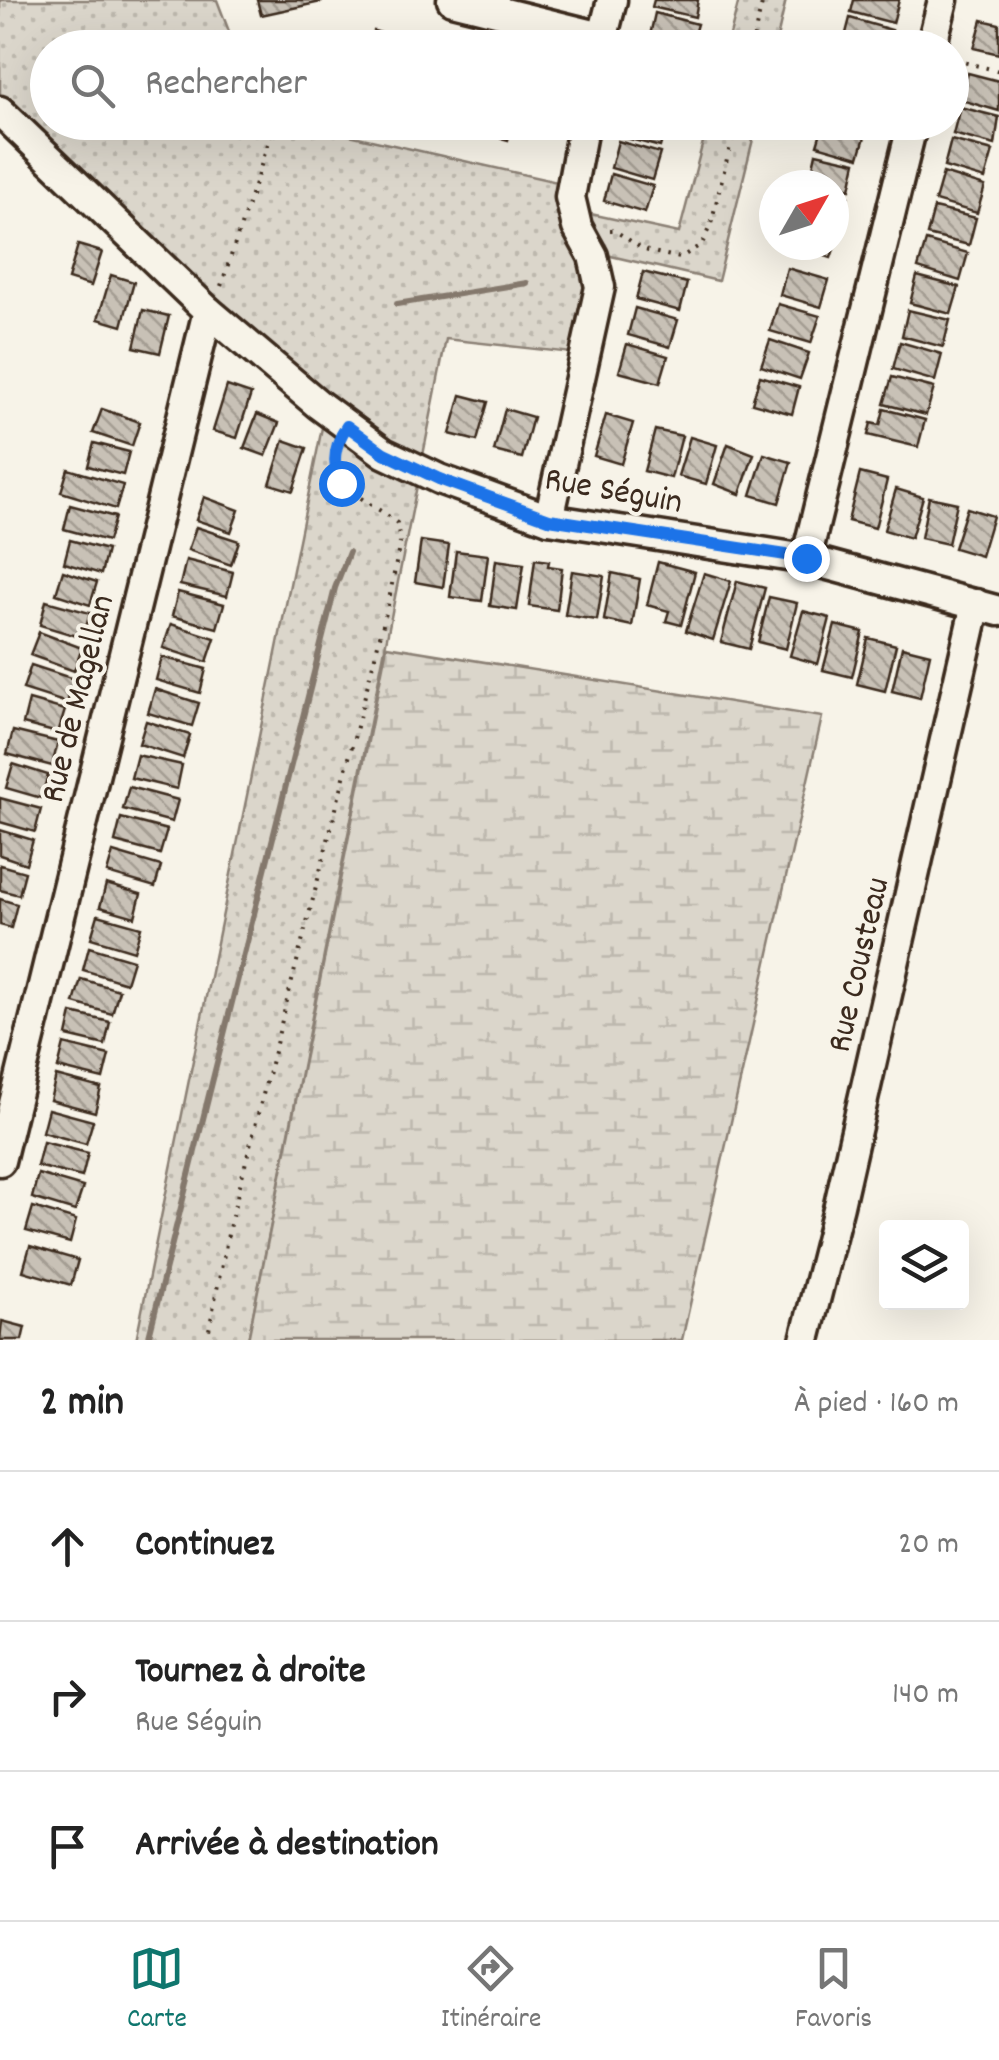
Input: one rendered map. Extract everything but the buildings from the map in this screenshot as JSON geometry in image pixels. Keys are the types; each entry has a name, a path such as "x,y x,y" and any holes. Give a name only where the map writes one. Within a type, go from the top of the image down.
{"street":[{"path":"452,0 558,30"},
{"path":"604,30 612,0"},
{"path":"936,30 943,0"},
{"name":"Rue Séguin","path":"0,110 30,139"},
{"name":"Rue Séguin","path":"31,140 208,311 384,453 439,479 549,519 806,558 987,607"},
{"path":"549,519 600,288 593,256 577,226 570,197 581,140"},
{"path":"806,558 909,140"},
{"name":"Rue de Magellan","path":"0,1160 208,311"},
{"name":"Rue Cousteau","path":"805,1340 987,607"}],"path":[{"path":"756,30 763,0"},
{"path":"969,63 999,70"},
{"path":"208,311 221,288 270,140"},
{"path":"577,226 614,230 644,250 680,258 693,252 712,224 732,140"},
{"path":"207,1340 230,1224 388,605 400,542 396,523 341,483 335,472 336,449 347,426"}],"green space":[{"path":"0,0 217,0 228,30 30,30 30,132 0,105"},
{"path":"739,0 786,0 779,30 731,30"},
{"path":"38,140 371,140 566,184 563,208 679,233 704,140 753,140 718,281 585,250 593,294 581,354 446,339 248,1340 136,1340 327,403"},
{"path":"387,646 822,717 682,1340 248,1340"}],"waterway":[{"path":"397,304 527,283"},
{"path":"148,1340 335,588 349,552"}],"route":[{"path":"341,483 333,461 347,426 384,453 439,479 549,519 806,558"}]}
